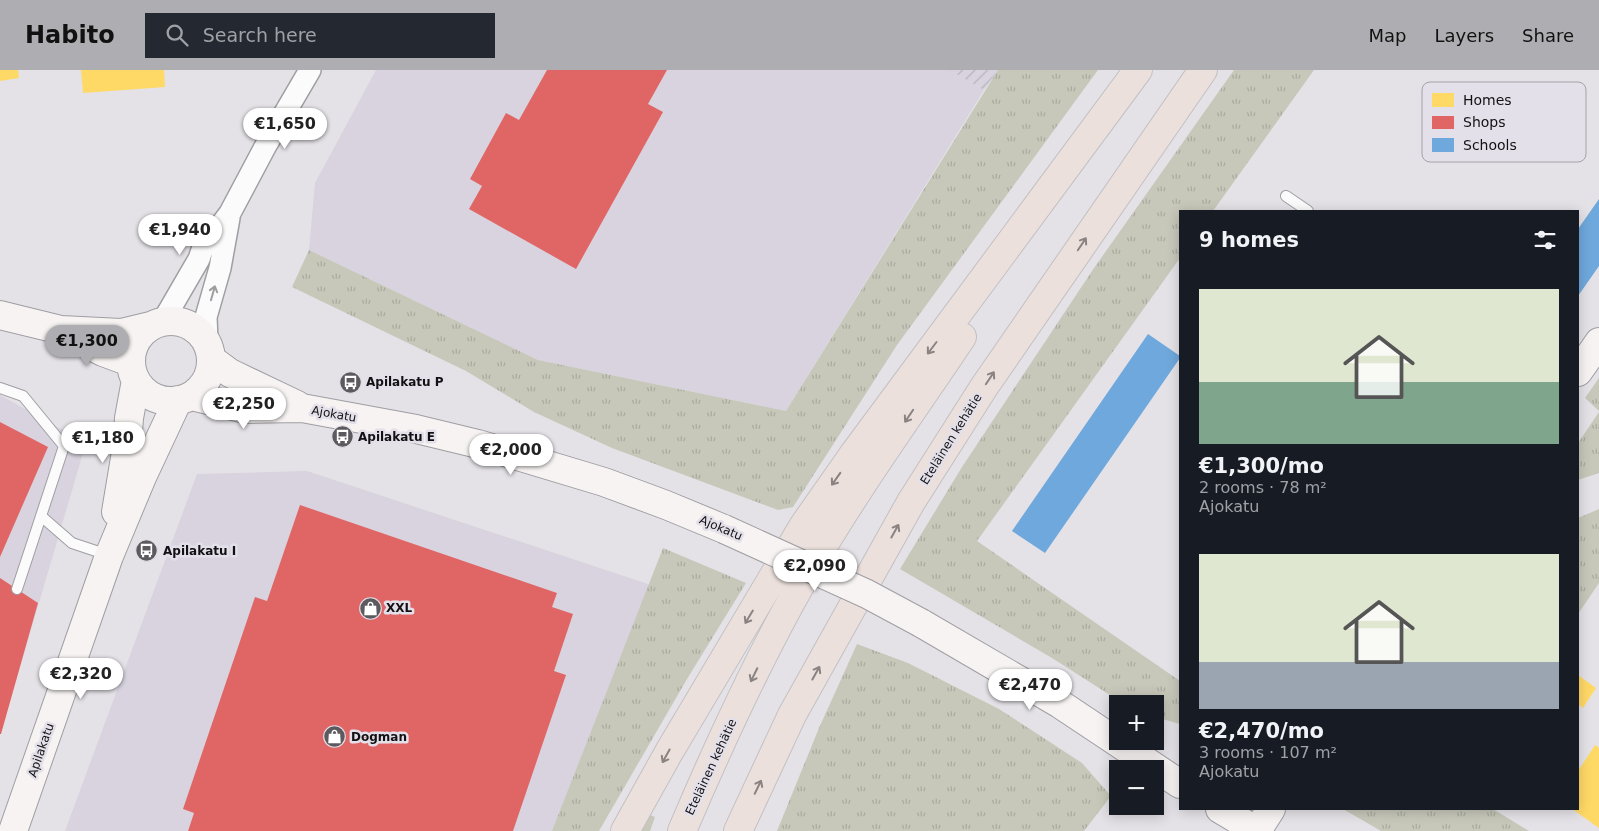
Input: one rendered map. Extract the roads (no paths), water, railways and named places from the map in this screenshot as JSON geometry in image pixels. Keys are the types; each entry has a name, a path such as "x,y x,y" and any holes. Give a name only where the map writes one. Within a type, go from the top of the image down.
{"highway":[{"path":"625,831 669,752 804,525 858,447 1139,70"},
{"name":"Eteläinen kehätie","path":"682,831 709,768 762,658 806,575 847,509 1139,70"},
{"name":"Eteläinen kehätie","path":"738,831 792,716 911,502 984,387 1203,70"}],"street":[{"path":"133,371 132,352 136,340 157,323 199,259 202,250 230,213 265,147 310,70"},
{"path":"62,330 133,371 147,393 160,400 185,398 199,390 210,372 206,317 220,268 230,213"},
{"path":"0,315 62,330 122,333 157,323 176,320 202,334 209,350"},
{"path":"1579,371 1599,342"},
{"name":"Ajokatu","path":"209,350 230,373 302,408"},
{"name":"Apilakatu","path":"109,556 128,446 133,371"},
{"name":"Ajokatu","path":"185,398 244,409 302,408 416,429 478,444 604,482 666,505 858,589 921,623 1060,704 1179,783"},
{"name":"Apilakatu","path":"13,831 109,556 142,477 185,398"},
{"path":"1222,810 1257,831 1271,810"}],"lane":[{"path":"1286,196 1307,210"},
{"path":"0,388 23,396 64,446 17,589"},
{"path":"41,516 72,543 109,556"}],"place":[{"name":"Apilakatu P","path":"350,382"},
{"name":"Apilakatu E","path":"342,437"},
{"name":"Apilakatu I","path":"147,551"},
{"name":"XXL","path":"370,608"},
{"name":"Dogman","path":"335,737"}]}
